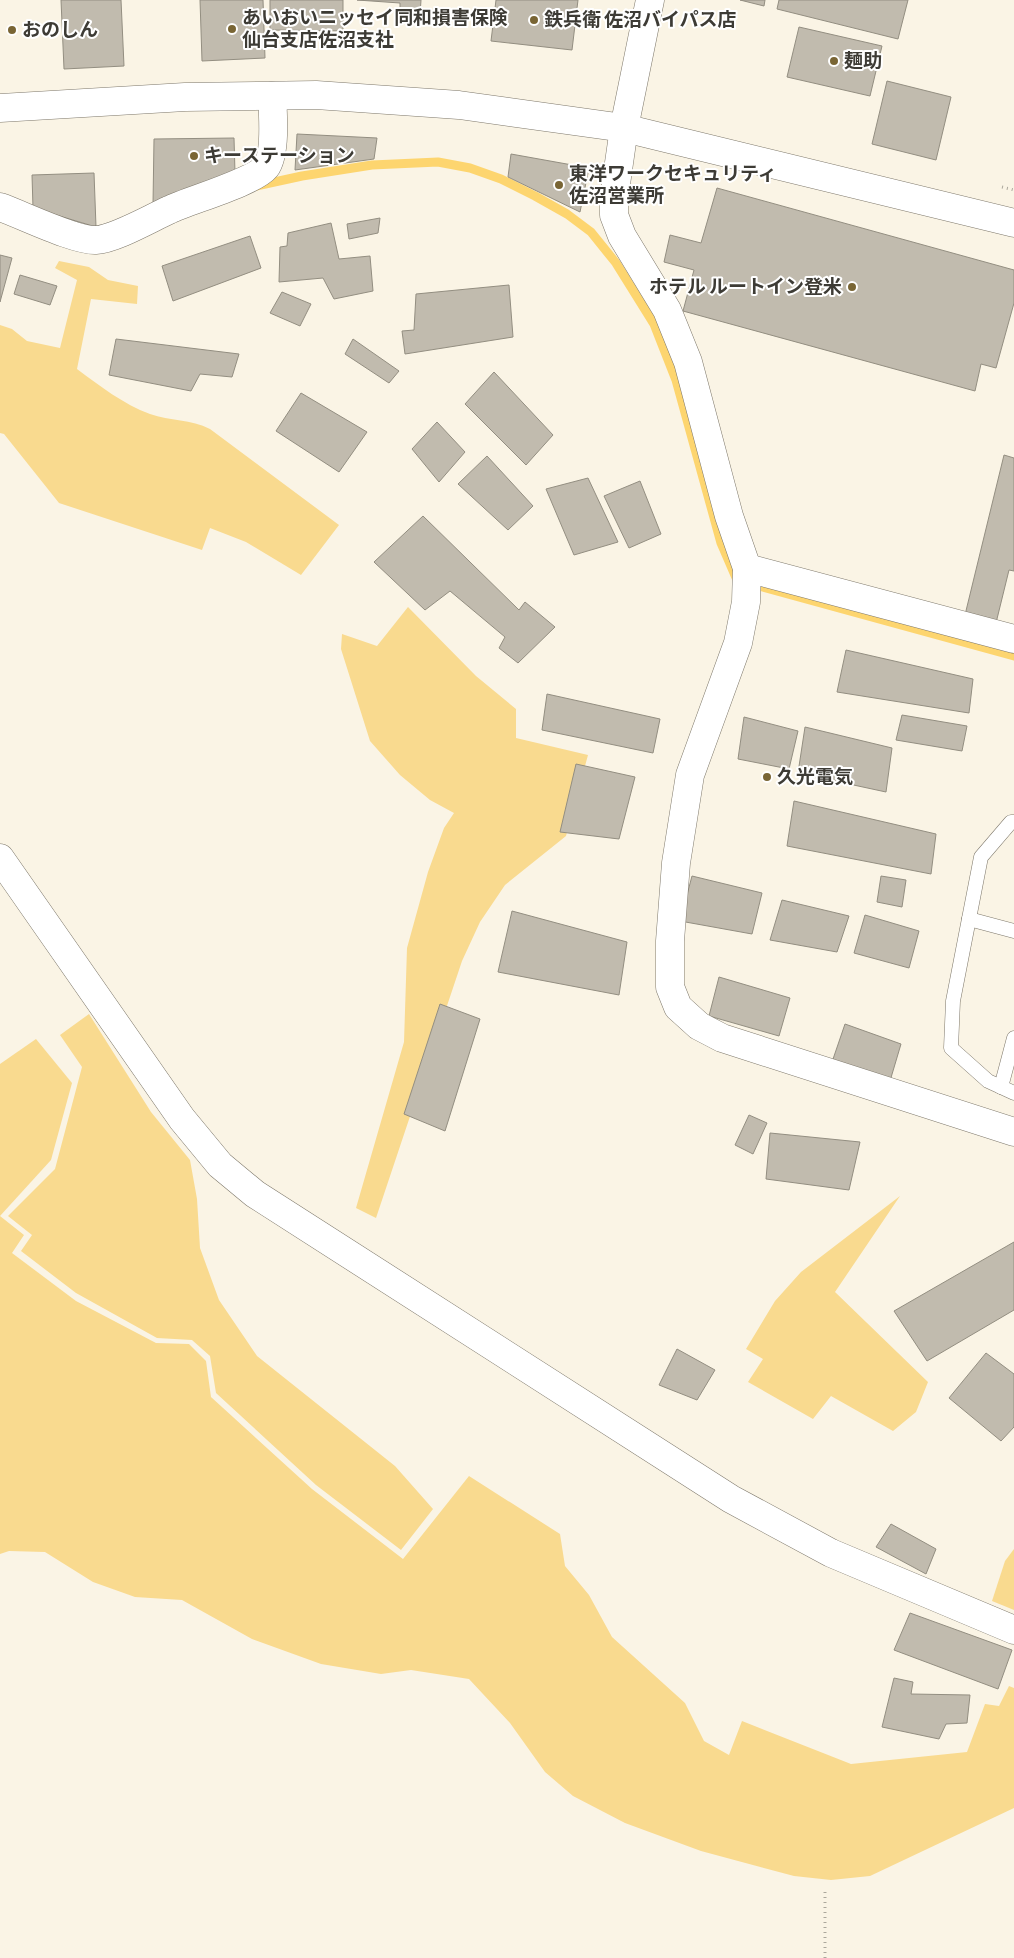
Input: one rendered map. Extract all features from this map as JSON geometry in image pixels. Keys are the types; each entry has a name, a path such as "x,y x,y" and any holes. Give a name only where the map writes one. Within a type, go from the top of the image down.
{"street":[{"path":"650,0 624,128 614,198 614,214 622,236 667,310 688,362 729,516 747,568 746,602 738,644 690,775 676,863 670,941 670,987 678,1007 699,1026 722,1038 1014,1132"},
{"path":"0,108 185,97 316,95 459,105 624,128 1014,223"},
{"path":"0,207 82,239 98,240 140,224 168,210 254,176 267,166 273,140 272,96"},
{"path":"747,568 1014,640"},
{"path":"0,858 182,1119 220,1165 254,1194 731,1499 831,1553 1014,1630"}],"lane":[{"path":"1014,822 1011,822 981,857 953,1001 951,1048 988,1081 1014,1093"},
{"path":"969,919 1014,932"},
{"path":"1001,1087 1014,1038"}],"path":[{"path":"995,186 1014,190"},
{"path":"825,1889 825,1958"}],"shaded area":[{"path":"59,261 89,267 108,280 138,286 137,304 91,299 77,369 112,394 140,410 158,416 195,423 210,429 339,525 301,575 246,542 210,528 202,550 59,503 4,434 0,433 0,325 12,329 27,341 60,348 77,280 55,268"},
{"path":"408,607 476,676 516,709 516,738 588,755 566,836 505,885 480,922 462,961 376,1218 356,1208 404,1042 407,948 428,872 444,828 454,813 430,800 400,775 370,741 341,649 342,634 377,646"},
{"path":"89,1014 151,1112 190,1160 197,1199 200,1248 219,1300 257,1356 395,1466 433,1509 401,1550 316,1485 216,1393 210,1356 192,1340 157,1338 76,1293 21,1251 32,1235 8,1216 55,1169 82,1067 60,1035"},
{"path":"36,1039 72,1083 51,1160 0,1216 0,1064"},
{"path":"900,1196 835,1292 928,1382 916,1412 893,1431 831,1396 813,1419 748,1382 763,1359 746,1349 775,1301 801,1272"},
{"path":"0,1216 24,1235 12,1253 76,1301 156,1343 189,1344 206,1361 211,1397 312,1489 403,1559 469,1476 560,1534 565,1566 589,1595 612,1637 685,1703 704,1741 729,1755 742,1721 851,1764 967,1752 985,1704 999,1706 1009,1686 1014,1688 1014,1808 870,1876 831,1880 794,1876 701,1851 625,1823 573,1796 545,1772 510,1723 469,1679 411,1670 381,1674 321,1664 252,1639 182,1600 135,1597 93,1582 45,1552 9,1551 0,1554"},
{"path":"1014,1549 1014,1610 992,1601 1005,1561"}],"building":[{"path":"61,0 121,0 124,66 64,69"},
{"name":"あいおいニッセイ同和損害保険 仙台支店佐沼支社","path":"200,0 263,0 265,58 202,61"},
{"path":"270,0 343,0 343,31 270,30"},
{"path":"357,0 421,0 420,15 400,14 400,3"},
{"name":"鉄兵衛 佐沼バイパス店","path":"496,0 578,0 572,50 491,41"},
{"path":"740,0 765,0 764,6"},
{"path":"779,0 908,0 898,39 777,9"},
{"name":"麺助","path":"799,27 882,46 870,96 787,77"},
{"path":"887,81 951,97 936,160 872,144"},
{"path":"297,134 377,138 374,159 295,170"},
{"name":"キーステーション","path":"234,138 235,173 153,204 154,139"},
{"path":"511,154 589,168 580,212 508,177"},
{"path":"94,173 96,227 33,208 32,175"},
{"name":"ホテル ルートイン登米","path":"717,188 1014,270 1014,303 996,368 981,364 975,391 683,311 694,270 664,262 670,235 701,243"},
{"path":"380,218 378,233 349,239 347,224"},
{"path":"331,223 339,259 370,256 373,291 334,299 323,278 279,282 280,247 287,246 288,233"},
{"path":"250,236 261,268 173,301 162,266"},
{"path":"0,255 12,258 0,302"},
{"path":"20,275 57,286 50,305 14,294"},
{"path":"509,285 513,337 405,354 402,331 414,330 416,294"},
{"path":"282,292 311,304 300,326 270,313"},
{"path":"116,339 239,354 232,377 200,374 191,391 109,375"},
{"path":"353,339 399,371 389,383 345,354"},
{"path":"494,372 553,435 526,465 465,404"},
{"path":"301,393 367,432 339,472 276,431"},
{"path":"437,422 465,452 439,482 412,449"},
{"path":"1004,455 1014,458 1014,571 1009,570 995,627 964,619"},
{"path":"487,456 533,506 508,530 458,484"},
{"path":"588,478 618,542 574,555 546,489"},
{"path":"640,481 661,534 629,548 604,496"},
{"path":"423,516 519,610 525,602 555,627 518,663 499,648 505,637 450,591 425,610 374,562"},
{"path":"846,650 973,679 969,713 837,692"},
{"path":"547,694 660,719 653,753 542,730"},
{"path":"902,715 967,726 962,751 896,740"},
{"path":"744,717 798,731 789,769 738,759"},
{"path":"805,727 892,748 886,792 798,773"},
{"path":"576,764 635,777 619,839 560,832"},
{"path":"794,801 936,834 931,874 787,846"},
{"path":"692,876 762,893 752,934 680,921"},
{"path":"881,876 906,880 902,907 877,902"},
{"path":"782,900 849,916 837,952 770,940"},
{"path":"512,911 627,942 619,995 498,972"},
{"path":"865,915 919,931 909,968 854,953"},
{"path":"719,977 790,998 779,1036 709,1016"},
{"path":"440,1004 480,1019 445,1131 404,1114"},
{"path":"845,1024 901,1044 890,1081 831,1065"},
{"path":"749,1115 767,1123 753,1154 735,1145"},
{"path":"770,1133 860,1142 849,1190 766,1179"},
{"path":"1014,1242 1014,1310 927,1361 894,1311"},
{"path":"677,1349 715,1370 697,1400 659,1385"},
{"path":"986,1353 1014,1374 1014,1427 1001,1441 949,1398"},
{"path":"891,1524 936,1549 926,1574 876,1547"},
{"path":"910,1613 1012,1650 998,1689 894,1650"},
{"path":"894,1678 913,1682 911,1694 970,1695 967,1723 946,1724 939,1739 882,1727"}],"waterway":[{"path":"256,186 302,176 372,165 438,162 470,168 501,179 567,214 591,232 616,263 654,324 676,380 721,543 737,580 1014,656"}],"place":[{"name":"鉄兵衛 佐沼バイパス店","path":"534,20"},
{"name":"あいおいニッセイ同和損害保険 仙台支店佐沼支社","path":"232,29"},
{"name":"おのしん","path":"12,30"},
{"name":"麺助","path":"834,61"},
{"name":"キーステーション","path":"194,156"},
{"name":"東洋ワークセキュリティ 佐沼営業所","path":"559,185"},
{"name":"ホテル ルートイン登米","path":"852,287"},
{"name":"久光電気","path":"767,777"}]}
